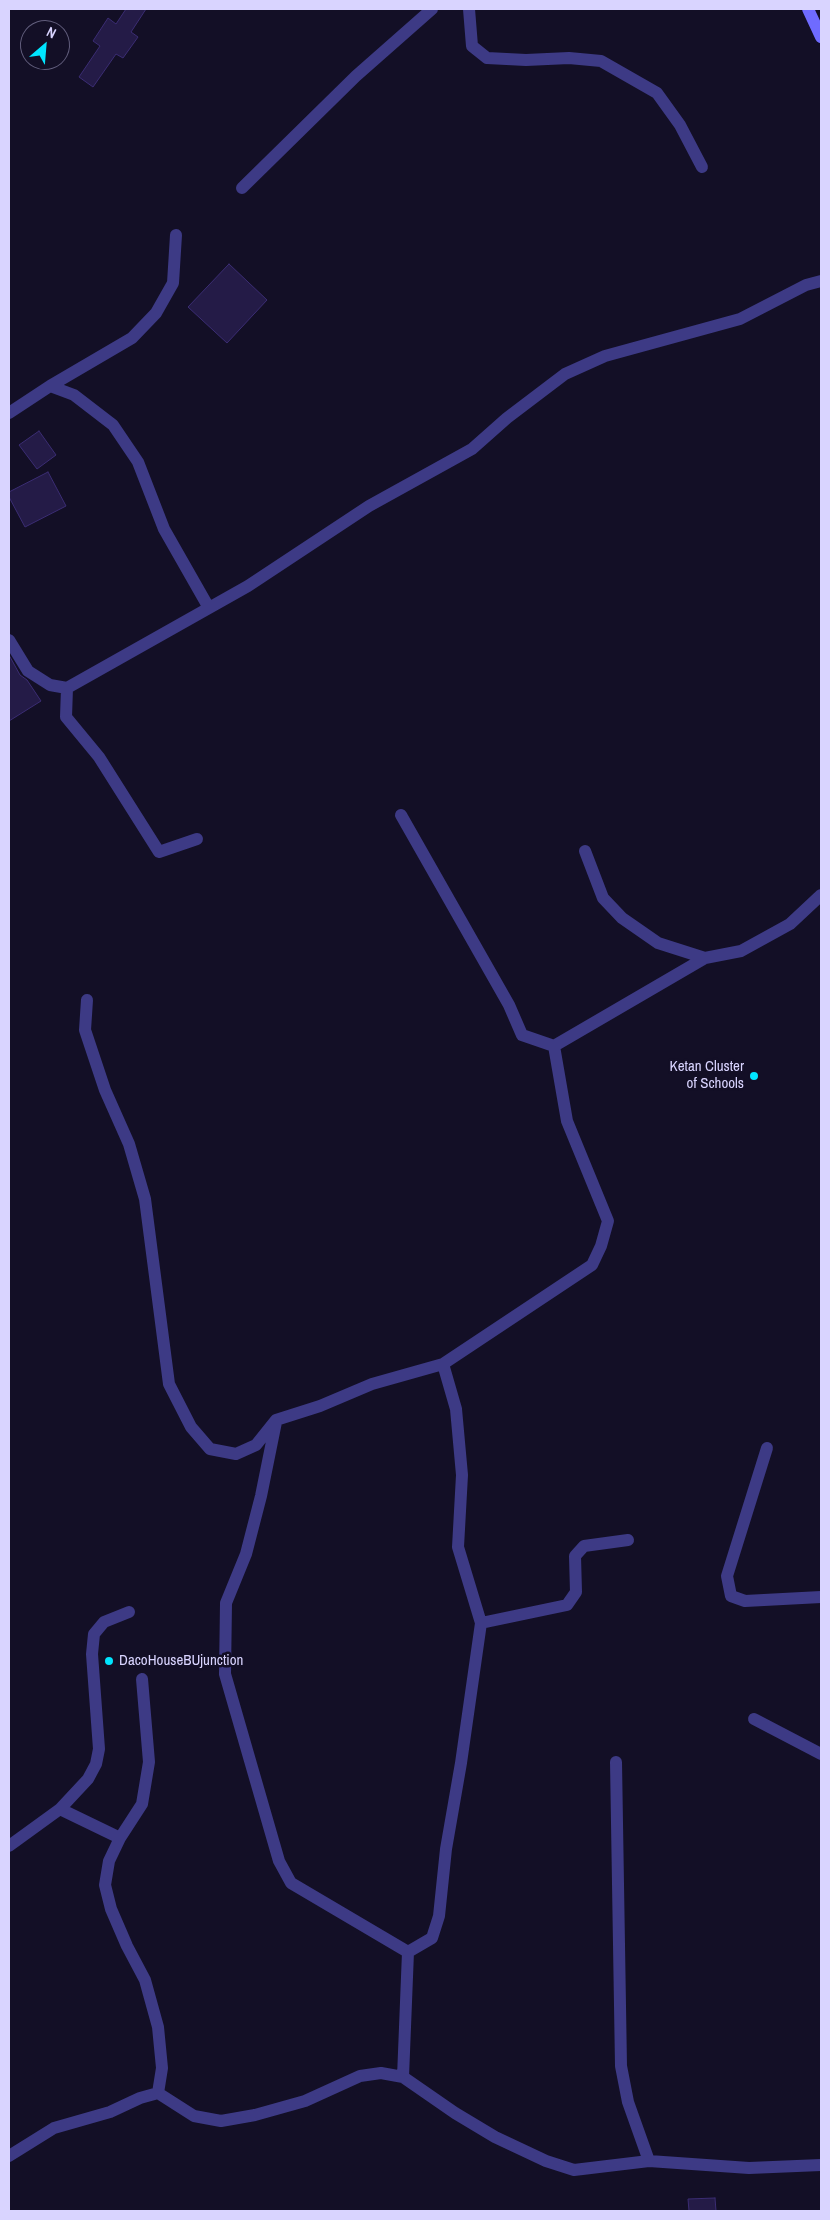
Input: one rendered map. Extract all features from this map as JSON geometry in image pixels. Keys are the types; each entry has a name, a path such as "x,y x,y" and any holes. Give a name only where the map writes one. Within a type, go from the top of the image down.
{"street":[{"path":"242,188 356,76 432,9"},
{"path":"469,9 472,46 487,58 526,60 569,58 600,61 656,92 680,125 702,167"},
{"path":"808,9 821,37"},
{"path":"9,413 50,386 132,338 156,313 173,283 176,235"},
{"path":"9,640 28,671 50,685 67,688 248,586 369,506 472,449 507,418 565,374 605,356 740,319 806,286 821,281"},
{"path":"50,386 74,395 113,425 138,462 164,529 209,608"},
{"path":"67,688 66,717 99,757 159,852 197,840"},
{"path":"401,815 510,1004 522,1035 554,1046 705,958 741,952 790,924 821,895"},
{"path":"585,851 603,898 622,918 658,943 705,958"},
{"path":"87,1000 85,1030 105,1090 128,1144 144,1199 169,1384 191,1427 210,1448 236,1454 256,1445 276,1420 320,1406 372,1384 443,1364 592,1265 601,1246 608,1221 567,1121 554,1046"},
{"path":"408,1952 432,1938 439,1916 446,1849 461,1763 481,1623 458,1546 462,1475 456,1409 443,1364"},
{"path":"276,1420 261,1496 246,1554 226,1603 226,1674 279,1861 291,1883 408,1952"},
{"path":"766,1448 727,1576 731,1596 745,1601 821,1597"},
{"path":"481,1623 567,1605 576,1592 575,1556 584,1546 628,1540"},
{"path":"9,1846 60,1809 88,1779 96,1764 99,1749 92,1654 94,1634 104,1622 128,1612"},
{"path":"142,1680 149,1762 142,1804 120,1838 109,1861 105,1885 111,1909 145,1980 158,2027 162,2068 158,2093"},
{"path":"754,1720 821,1754"},
{"path":"616,1762 621,2066 628,2102 649,2161"},
{"path":"60,1809 120,1838"},
{"path":"403,2077 408,1952"},
{"path":"9,2156 54,2128 110,2112 140,2098 158,2093 194,2116 221,2121 305,2101 360,2076 381,2073 403,2077 463,2118 546,2161 574,2170 649,2161 749,2168 821,2165"}],"building":[{"path":"126,9 146,9 131,32 138,37 123,58 116,54 93,87 79,77 100,46 93,41 108,18 116,24"},
{"path":"229,264 267,300 227,343 188,307"},
{"path":"39,431 56,455 37,469 19,445"},
{"path":"48,472 66,506 25,527 9,497 9,492"},
{"path":"9,655 20,675 27,680 41,701 9,721"},
{"path":"715,2198 716,2211 689,2211 688,2199"}],"place":[{"name":"Ketan Cluster of Schools","path":"754,1076"},
{"name":"DacoHouseBUjunction","path":"109,1661"}]}
